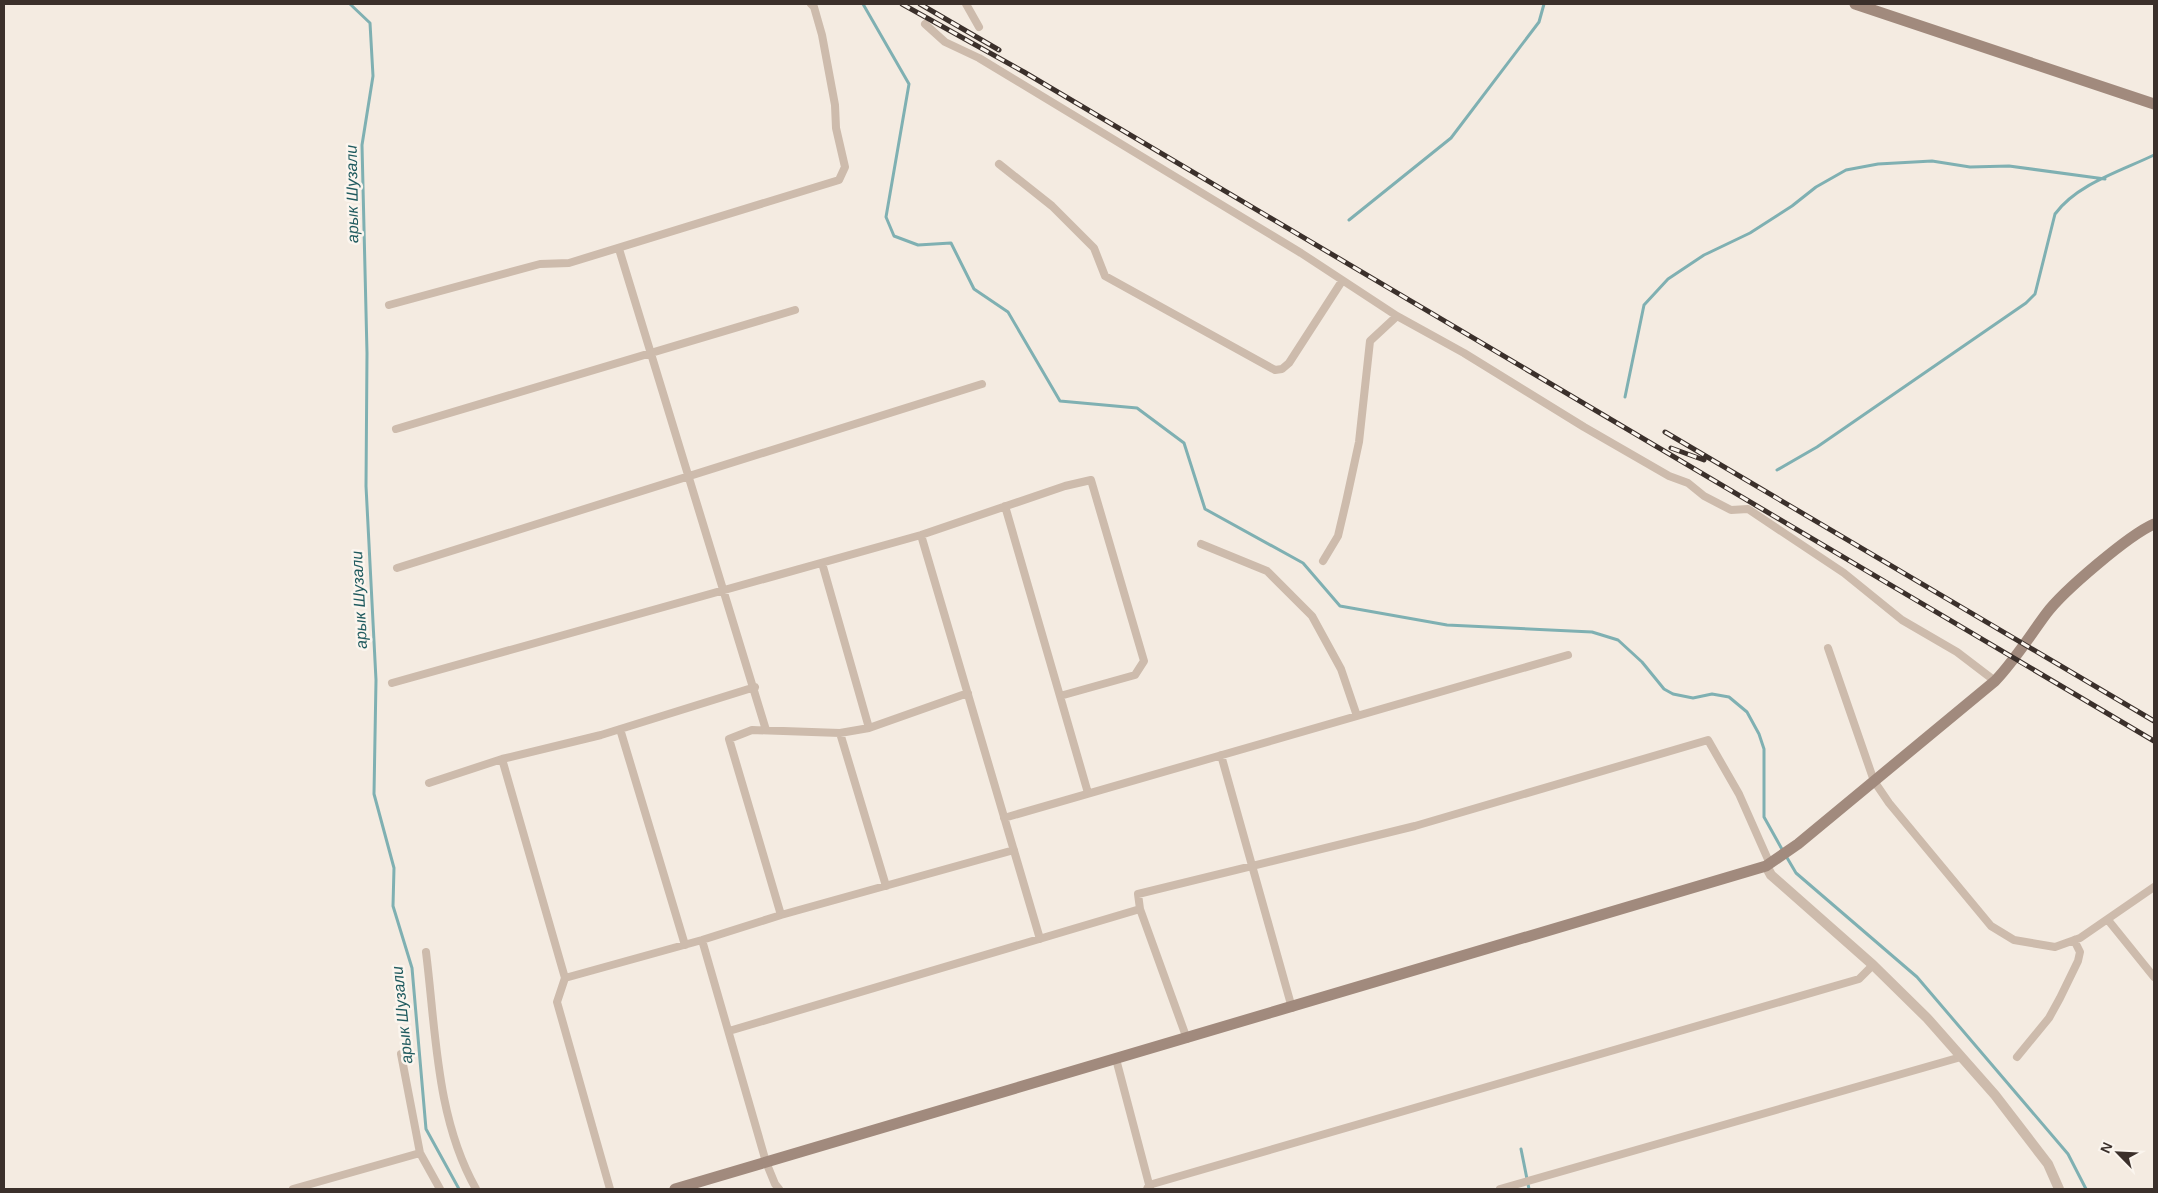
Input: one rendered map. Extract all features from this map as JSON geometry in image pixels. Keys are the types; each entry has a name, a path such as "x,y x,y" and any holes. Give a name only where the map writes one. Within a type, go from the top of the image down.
{"main road":[{"path":"1855,4 2154,104"},
{"path":"675,1189 1292,1008 1768,865 1798,844 1995,681 2016,659 2055,604 2137,533 2154,524"}],"street":[{"path":"389,305 540,264 569,263 839,180 845,167 836,128 822,35 814,6 811,4"},
{"path":"966,4 979,27"},
{"path":"925,24 945,42 995,68 1260,228 1397,316 1464,352 1584,427 1669,476 1688,482 1704,496 1731,510 1748,509 1844,573 1902,620 1957,652 1995,681"},
{"path":"998,164 1052,206 1094,248 1105,276 1274,370 1282,369 1289,363 1342,281"},
{"path":"619,249 755,687 766,730"},
{"path":"396,429 795,310"},
{"path":"1323,561 1338,536 1359,442 1370,341 1397,316"},
{"path":"397,568 982,384"},
{"path":"392,683 922,535 1065,486 1091,480 1109,536 1144,662 1135,675 1060,696"},
{"path":"1005,506 1088,793"},
{"path":"922,535 1040,939"},
{"path":"1201,544 1267,571 1312,616 1342,669 1357,716"},
{"path":"822,563 869,728"},
{"path":"1828,648 1874,781 1888,803 1991,926 2014,940 2055,947 2074,940 2108,920 2154,887"},
{"path":"1004,818 1568,655"},
{"path":"429,783 502,759 620,729 755,687"},
{"path":"781,915 729,739 752,730 840,734 869,728 968,693"},
{"path":"620,729 685,945"},
{"path":"840,734 886,886"},
{"path":"1187,1038 1140,909 1138,894 1415,826 1708,740 1739,794 1768,865 1770,875 1873,965 1927,1018 1995,1095 2048,1164 2059,1189"},
{"path":"1221,755 1250,865 1292,1008"},
{"path":"502,759 565,978 557,1002 610,1189"},
{"path":"565,978 1014,850"},
{"path":"729,1031 1140,909"},
{"path":"2108,920 2154,977"},
{"path":"702,940 766,1162 779,1189"},
{"path":"2017,1057 2049,1018 2078,962 2080,952 2074,940"},
{"path":"426,952 444,1103 462,1164 476,1189"},
{"path":"1116,1060 1149,1188 1859,979 1873,965"},
{"path":"401,1054 420,1154 440,1189"},
{"path":"1500,1189 1961,1057"},
{"path":"293,1189 420,1154"}],"waterway":[{"name":"арык Шузали","path":"350,4 370,23 373,76 362,145 367,353 366,486 376,680 374,794 394,868 393,906 412,968 426,1129 459,1189"},
{"path":"863,4 909,84 886,217 894,236 918,245 951,243 974,289 1008,312 1060,401 1137,408 1184,443 1205,509 1303,563 1340,606 1447,625 1592,632 1618,640 1642,662 1664,689 1673,694 1693,698 1712,694 1729,697 1747,712 1759,734 1764,749 1764,817 1783,851"},
{"path":"1349,220 1451,138 1539,22 1544,4"},
{"path":"1777,470 1817,447 2026,303 2035,294 2055,214 2075,194 2087,186 2154,155"},
{"path":"1625,397 1644,305 1668,279 1704,255 1750,233 1792,206 1816,187 1846,170 1878,164 1932,161 1970,167 2009,166 2105,179"},
{"path":"1786,856 1796,873 1917,977 2068,1154 2086,1189"},
{"path":"1521,1149 1529,1189"}],"railway":[{"path":"902,4 1024,72 2154,741"},
{"path":"920,4 999,50"},
{"path":"1665,432 2154,721"},
{"path":"1671,448 1704,460"}]}
